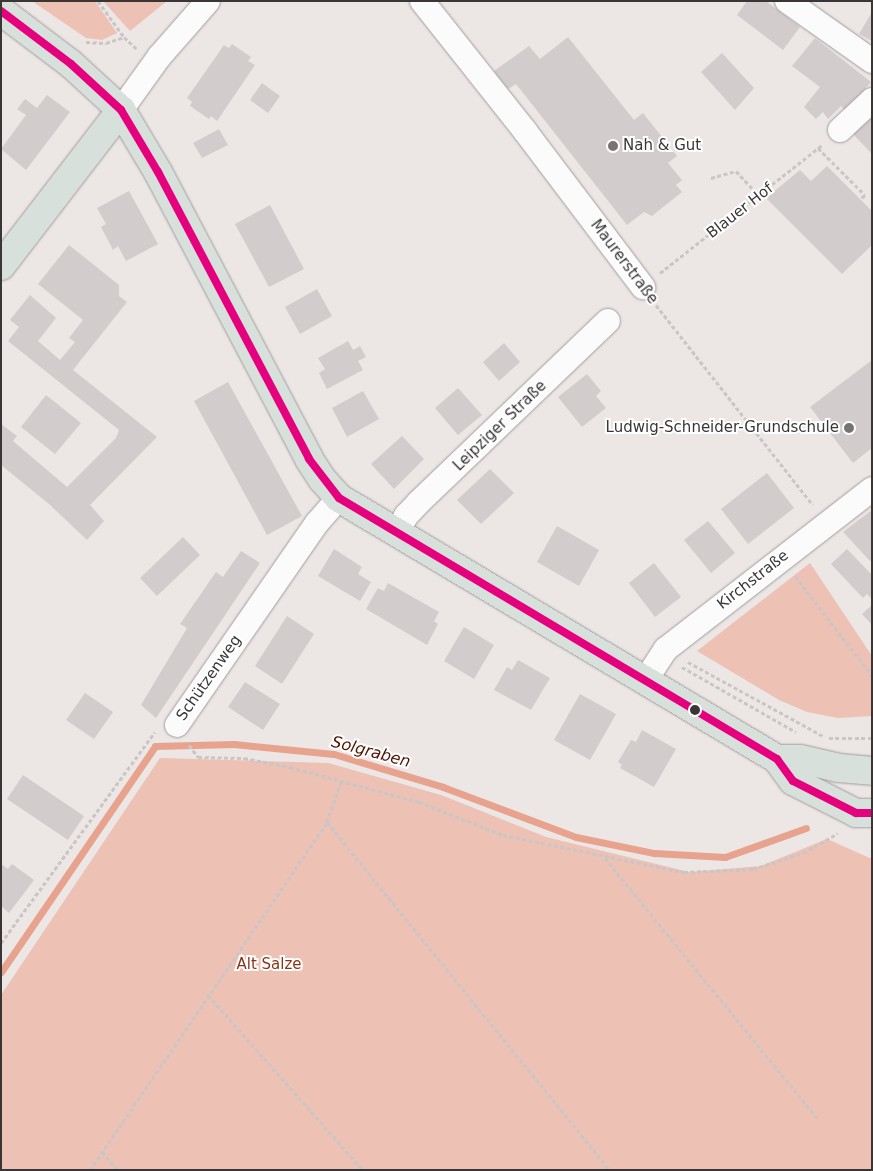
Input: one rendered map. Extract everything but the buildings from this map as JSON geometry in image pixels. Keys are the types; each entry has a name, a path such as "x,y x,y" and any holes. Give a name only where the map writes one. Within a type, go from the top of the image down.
{"main road":[{"path":"1,12 71,64 121,110 158,172 309,459 322,479 339,498 396,534 777,760 793,781 856,813 872,814"},
{"path":"1,266 121,110"},
{"path":"777,760 800,759 840,768 872,771"}],"street":[{"path":"121,110 155,64 208,1"},
{"name":"Maurerstraße","path":"422,1 525,130 643,287"},
{"path":"787,1 872,61"},
{"path":"840,130 872,100"},
{"name":"Leipziger Straße","path":"396,534 406,516 418,503 608,321"},
{"name":"Kirchstraße","path":"645,681 663,652 872,488"},
{"name":"Schützenweg","path":"177,725 317,523 339,498"}],"path":[{"path":"98,1 124,37 155,64"},
{"path":"79,40 106,44 124,37"},
{"name":"Blauer Hof","path":"643,287 840,130"},
{"path":"818,148 865,195 860,199"},
{"path":"712,178 736,171 759,196"},
{"name":"Maurerstraße","path":"643,287 827,523"},
{"path":"782,558 872,676"},
{"path":"663,652 801,735"},
{"path":"663,652 826,738 872,738"},
{"name":"Schützenweg","path":"1,943 148,737 162,727 177,725"},
{"path":"823,743 833,744"},
{"path":"198,757 244,758 419,802 503,835 684,872 753,870 803,853 845,830"},
{"path":"90,1170 327,822 341,782"},
{"path":"327,822 610,1170"},
{"path":"605,857 818,1119"},
{"path":"208,995 363,1170"},
{"path":"102,1152 118,1170"}],"green space":[{"path":"32,1 95,1 117,33 102,40 86,38"},
{"path":"103,1 167,1 130,31"},
{"path":"810,563 872,656 872,716 838,718 807,712 779,700 697,651"},
{"name":"Alt Salze","path":"160,758 328,763 441,795 546,837 689,872 761,866 827,839 872,859 872,1170 1,1170 1,995"}],"waterway":[{"name":"Solgraben","path":"1,972 155,746 234,744 334,754 443,787 576,837 654,853 725,857 806,828"}],"transit line":[{"path":"1,11 71,64 121,110 158,172 309,459 339,498 777,759 793,781 856,813 872,813"}],"place":[{"name":"Nah & Gut","path":"613,146"},
{"name":"Ludwig-Schneider-Grundschule","path":"849,428"}]}
